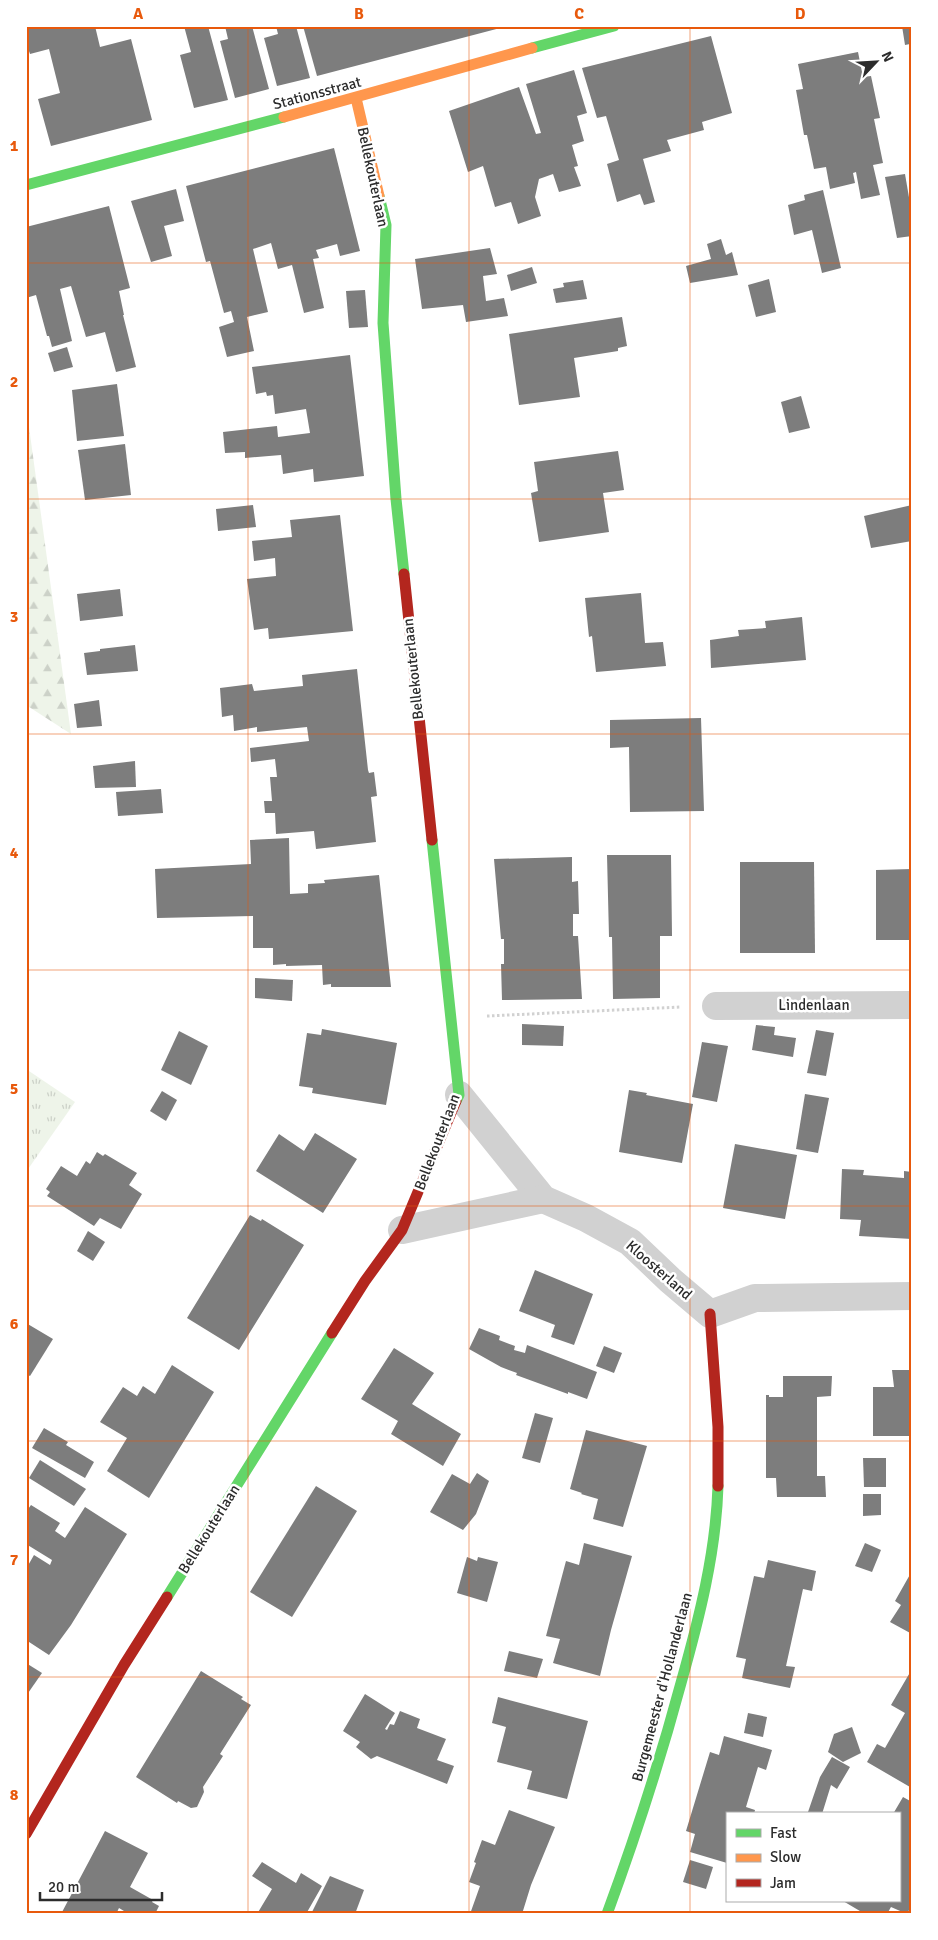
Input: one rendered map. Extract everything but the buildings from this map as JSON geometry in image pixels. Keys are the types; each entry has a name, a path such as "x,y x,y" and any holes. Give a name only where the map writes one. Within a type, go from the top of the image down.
{"street":[{"name":"Stationsstraat","path":"26,185 356,98 614,26"},
{"name":"Bellekouterlaan","path":"26,1834 124,1665 365,1281 402,1230 459,1094 396,499 383,323 386,225 356,98"},
{"name":"Lindenlaan","path":"716,1006 912,1004"},
{"name":"Kloosterland","path":"459,1094 543,1199 586,1218 630,1242 710,1314"},
{"path":"402,1230 543,1199"},
{"path":"710,1314 754,1298 912,1296"},
{"name":"Burgemeester d'Hollanderlaan","path":"607,1914 628,1859 668,1729 695,1634 709,1566 718,1496 718,1404 710,1314"}],"path":[{"path":"450,1018 716,1006"}],"green space":[{"path":"26,405 71,734 26,705"},
{"path":"26,1069 75,1102 26,1172"}],"traffic: fast":[{"path":"532,48 614,26"},
{"path":"26,185 284,117"},
{"path":"379,196 386,225 383,323 396,499 404,574"},
{"path":"432,840 459,1095 456,1101"},
{"path":"167,1597 332,1333"},
{"path":"607,1914 656,1770 694,1635 706,1586 714,1536 718,1486"}],"traffic: slow":[{"path":"284,117 532,48"},
{"path":"356,98 379,196"}],"traffic: jam":[{"path":"404,574 432,840"},
{"path":"332,1333 365,1281 402,1230 456,1101"},
{"path":"710,1314 718,1427 718,1486"},
{"path":"26,1834 124,1665 167,1597"}]}
